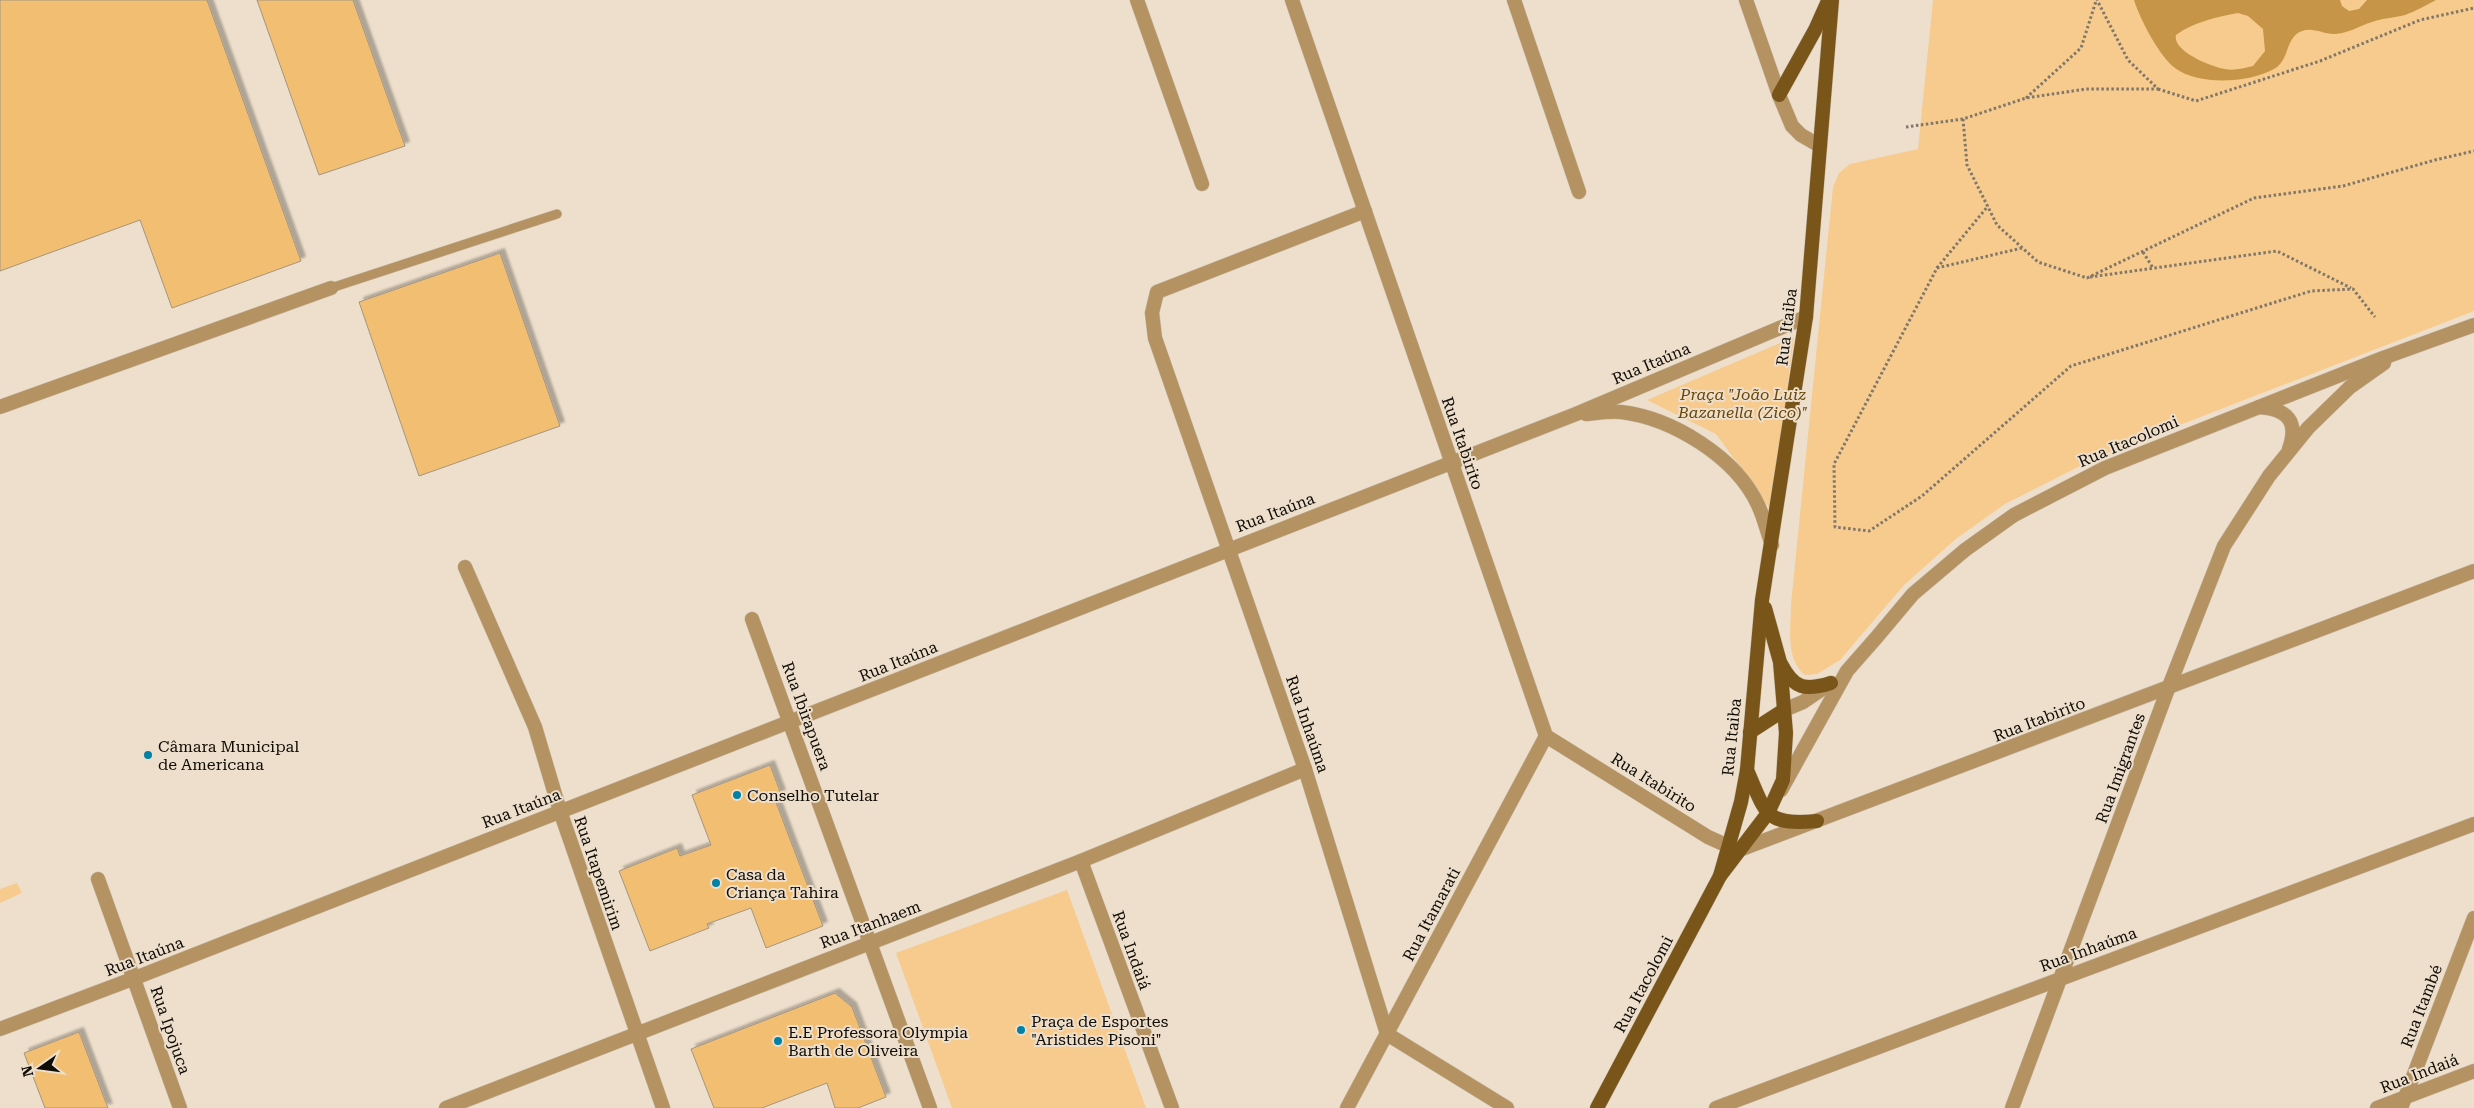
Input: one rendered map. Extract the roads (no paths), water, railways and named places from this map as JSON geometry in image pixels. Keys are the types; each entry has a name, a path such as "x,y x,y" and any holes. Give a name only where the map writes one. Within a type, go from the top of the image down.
{"main road":[{"path":"1779,95 1830,0"},
{"name":"Rua Itaiba","path":"1728,846 1741,802 1747,770 1762,600 1772,546 1806,317 1830,0"},
{"name":"Rua Itaiba","path":"1742,849 1770,809 1783,780 1786,733 1780,662 1762,600"},
{"path":"1780,662 1788,678 1798,686 1811,688 1831,683"},
{"path":"1750,732 1784,710"},
{"path":"1747,770 1761,805 1770,809 1788,823 1817,820"},
{"name":"Rua Itacolomi","path":"1720,876 1728,846"},
{"name":"Rua Itacolomi","path":"1597,1108 1720,876 1742,849"}],"street":[{"path":"1137,0 1202,184"},
{"name":"Rua Itabirito","path":"1292,0 1546,736 1708,837 1728,846 1742,849 2474,571"},
{"path":"1514,0 1579,192"},
{"path":"1746,0 1779,95 1792,126 1801,135 1820,146"},
{"name":"Rua Inhaúma","path":"1365,211 1157,292 1152,313 1155,338 1306,769 1387,1034"},
{"path":"0,407 331,288"},
{"name":"Rua Itaúna","path":"0,1029 791,722 1576,414 1806,317"},
{"name":"Rua Itacolomi","path":"1770,809 1847,671 1913,594 1965,550 2014,515 2105,468 2399,352 2474,325"},
{"name":"Rua Imigrantes","path":"2012,1108 2168,688 2224,546 2269,476 2308,428 2350,388 2399,352"},
{"name":"Rua Imigrantes","path":"2259,407 2279,411 2285,414 2292,423 2293,437 2287,454"},
{"path":"1576,414 1620,412 1667,423 1704,445 1736,473 1758,504 1772,546"},
{"name":"Rua Itapemirim","path":"465,567 535,727 560,811 663,1108"},
{"name":"Rua Ibirapuera","path":"752,619 930,1108"},
{"name":"Rua Itacolomi","path":"1784,710 1803,702 1847,671"},
{"name":"Rua Itamarati","path":"1347,1108 1546,736"},
{"name":"Rua Itanhaem","path":"446,1108 1081,861 1306,769"},
{"name":"Rua Inhaúma","path":"1716,1108 2061,977 2474,824"},
{"name":"Rua Indaiá","path":"1081,861 1172,1108"},
{"name":"Rua Ipojuca","path":"98,879 180,1108"},
{"name":"Rua Itambé","path":"2403,1103 2474,918"},
{"path":"1387,1034 1507,1108"},
{"name":"Rua Indaiá","path":"2377,1108 2403,1103 2474,1071"}],"lane":[{"path":"331,288 557,214"}],"place":[{"name":"Câmara Municipal de Americana","path":"148,755"},
{"name":"Conselho Tutelar","path":"737,795"},
{"name":"Casa da Criança Tahira","path":"716,883"},
{"name":"Praça de Esportes \"Aristides Pisoni\"","path":"1021,1030"},
{"name":"E.E Professora Olympia Barth de Oliveira","path":"778,1041"}],"park label":[{"name":"Praça \"João Luiz Bazanella (Zico)\"","path":"1743,403"}]}
